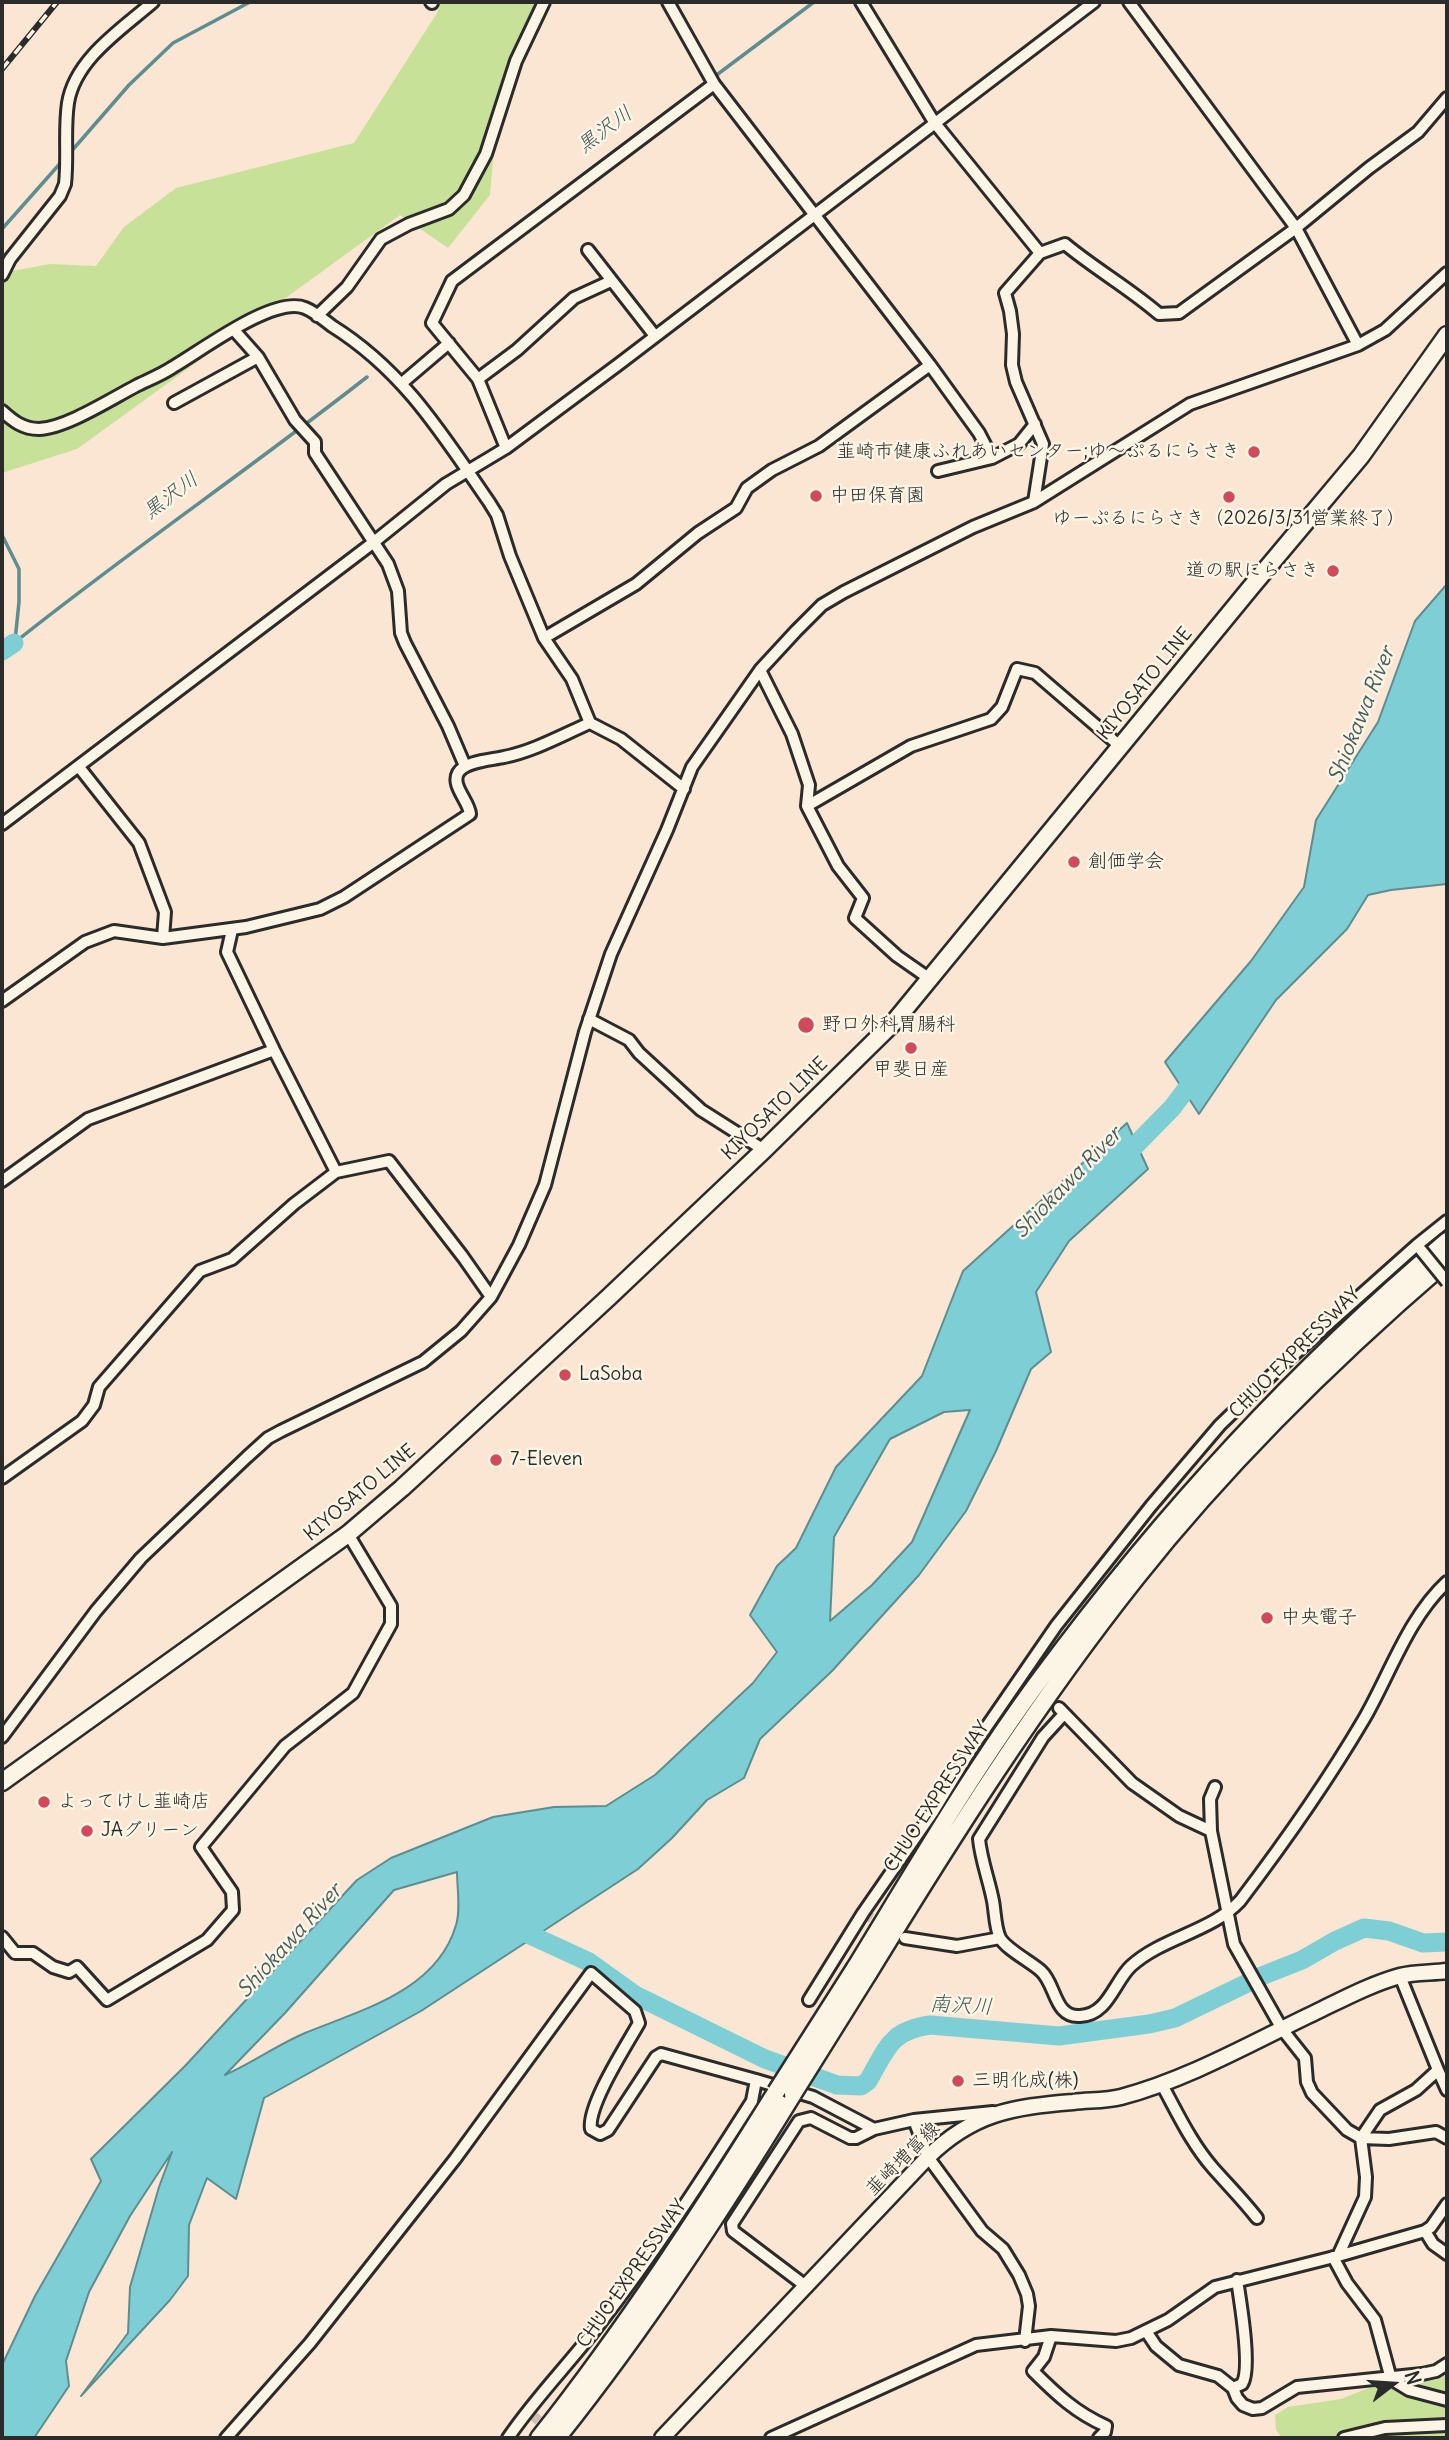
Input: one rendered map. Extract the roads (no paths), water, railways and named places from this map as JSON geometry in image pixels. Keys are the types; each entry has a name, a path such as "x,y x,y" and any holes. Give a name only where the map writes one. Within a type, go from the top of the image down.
{"highway":[{"name":"KIYOSATO LINE","path":"2,1783 348,1534 402,1488 609,1297 882,1035 1362,456 1447,335"},
{"name":"CHUO EXPRESSWAY","path":"556,2438 659,2304 724,2207 793,2094 949,1813 1040,1680 1125,1567 1264,1411 1339,1335 1447,1241"},
{"name":"CHUO EXPRESSWAY","path":"539,2438 621,2329 713,2193 776,2092 862,1971 1049,1692 1137,1577 1216,1485 1275,1422 1350,1347 1447,1261"}],"main road":[{"name":"韮崎増富線","path":"662,2438 928,2157 960,2131 1002,2111 1110,2099 1161,2083 1356,1993 1400,1976 1447,1971"}],"street":[{"path":"2,275 18,248 60,196 65,184 68,104 72,87 81,70 97,51 153,2"},
{"path":"317,316 347,287 381,239 409,224 449,209 464,195 486,154 516,61 544,2"},
{"path":"668,2 714,84 930,365 979,433 992,458"},
{"path":"861,2 934,122 1040,253"},
{"path":"2,824 467,470 506,448 656,336 1094,2"},
{"path":"1129,2 1296,228 1358,345"},
{"path":"506,448 478,379 432,323 452,281 714,84"},
{"path":"1034,502 1043,444 1024,405 1012,365 1013,334 1005,293 1040,253 1065,244 1095,269 1127,287 1159,314 1179,313 1296,228 1418,132 1447,98"},
{"path":"588,250 656,336"},
{"path":"2,1737 96,1611 141,1558 268,1438 423,1362 461,1331 491,1297 519,1245 545,1185 589,1019 611,954 692,767 760,670 822,605 880,572 973,527 1034,502 1190,404 1358,345 1385,330 1447,273"},
{"path":"478,379 517,350 574,298 611,281"},
{"path":"2,411 18,425 39,429 63,422 86,413 174,367 253,318 288,306 307,309 355,340 383,363 417,400 467,470 497,515 510,556 544,638 572,679 590,723 621,739 684,789"},
{"path":"234,330 258,357 295,420 315,442 315,453 388,564 396,580 401,610 401,633 466,766"},
{"path":"402,383 449,343"},
{"path":"174,403 258,357"},
{"path":"544,638 636,584 698,533 736,508 747,488 772,470 820,446 930,365"},
{"path":"938,471 992,458 1018,444 1035,424"},
{"path":"807,806 911,746 991,719 1002,707 1017,668 1035,673 1121,747"},
{"path":"760,670 792,734 809,785 807,806 838,866 863,898 855,918 897,957 930,979"},
{"path":"2,1001 85,942 114,931 163,938 232,930 320,909 344,897 470,814 457,784 458,774 466,766 521,754 590,723"},
{"path":"79,767 139,843 165,912 163,938"},
{"path":"232,930 227,952 336,1172"},
{"path":"589,1019 629,1040 639,1053 701,1110 764,1150"},
{"path":"2,1181 88,1119 274,1050"},
{"path":"2,1478 82,1421 94,1405 99,1387 200,1271 232,1259 294,1204 336,1172 389,1161 491,1297"},
{"path":"808,2000 877,1891 933,1812 972,1748 1056,1626 1151,1506 1220,1425 1280,1367 1447,1220"},
{"path":"1419,1247 1447,1282"},
{"path":"2,1937 15,1954 33,1953 53,1967 69,1972 77,1967 107,2000 207,1940 216,1930 233,1910 232,1892 201,1847 285,1746 353,1693 391,1624 391,1606 348,1534"},
{"path":"1211,1830 1179,1815 1132,1783 1062,1711 1038,1744 979,1839 1000,1938 1044,1973 1059,2005 1068,2015 1078,2017 1098,2010 1108,2000 1129,1968 1143,1957 1172,1940 1227,1915 1324,1785 1366,1717 1410,1631 1439,1589 1447,1582"},
{"path":"1215,1787 1210,1799 1211,1830 1234,1944 1282,2029 1305,2058 1311,2093 1347,2130 1361,2138 1389,2139 1436,2132 1447,2138"},
{"path":"905,1938 957,1946 1000,1938"},
{"path":"226,2438 310,2343 455,2159 591,1973 635,2011 639,2023 597,2100 589,2122 591,2129 600,2134 608,2130 656,2057 661,2054 814,2097 874,2129"},
{"path":"1400,1976 1447,2090"},
{"path":"1335,2257 1365,2197 1366,2177 1361,2138 1380,2110 1416,2090 1438,2070"},
{"path":"508,2438 598,2326 680,2211 752,2101 756,2080"},
{"path":"1161,2083 1186,2131 1213,2168 1240,2195 1257,2218"},
{"path":"807,2287 733,2231 732,2224 799,2121 811,2118 850,2138 874,2129 914,2120 1002,2111"},
{"path":"914,2120 928,2157 982,2231 1003,2249 1019,2275 1029,2306 1025,2341"},
{"path":"771,2438 965,2348 1051,2336 1116,2341 1131,2338 1168,2320 1215,2287 1424,2231 1431,2227 1447,2204"},
{"path":"1424,2231 1433,2244 1447,2254"},
{"path":"1335,2257 1347,2283 1375,2320 1390,2377 1409,2390 1447,2400"},
{"path":"1233,2388 1242,2384 1246,2375 1244,2322 1237,2280"},
{"path":"1146,2331 1156,2346 1179,2365 1218,2376 1233,2388 1243,2405 1253,2409 1262,2408 1297,2387 1422,2374 1436,2371 1447,2364"},
{"path":"1051,2336 1044,2357 1033,2371 1062,2400 1095,2422 1106,2426 1105,2432 1099,2438"},
{"path":"1344,2438 1385,2428 1447,2425"}],"water":[{"path":"1447,584 1447,884 1368,895 1347,929 1276,1000 1199,1114 1165,1062 1251,961 1304,887 1316,820 1378,722 1415,621"},
{"path":"1127,1123 1148,1169 1069,1241 1036,1292 1051,1352 1031,1369 996,1451 966,1511 919,1575 832,1671 760,1739 744,1778 707,1800 672,1838 638,1869 421,2011 264,2098 236,2199 207,2178 189,2225 188,2276 170,2300 81,2396 128,2333 130,2287 172,2152 130,2216 89,2292 66,2361 69,2386 34,2438 2,2438 2,2365 35,2296 101,2181 91,2159 185,2066 357,1880 391,1858 493,1817 554,1807 606,1806 655,1775 753,1683 777,1652 750,1615 777,1566 796,1548 836,1467 922,1376 963,1271","holes":["970,1410 912,1542 872,1585 830,1621 834,1537 890,1439 944,1412","457,1872 459,1906 456,1925 446,1948 415,1982 372,2006 295,2038 225,2075 285,2013 394,1890"]}],"waterway":[{"path":"69,154 129,85 173,43 250,2"},
{"name":"黒沢川","path":"435,304 447,277 814,2"},
{"path":"2,229 64,159"},
{"name":"黒沢川","path":"14,643 367,377"},
{"path":"2,535 19,569 15,641"},
{"name":"黒沢川","path":"2,651 14,643"},
{"name":"Shiokawa River","path":"1120,1161 1172,1108 1200,1071"},
{"name":"南沢川","path":"513,1927 589,1962 635,1995 765,2059 837,2085 861,2086 868,2081 891,2043 916,2028 930,2025 1059,2036 1149,2024 1175,2018 1264,1975 1302,1960 1364,1928 1389,1931 1423,1943 1447,1942"}],"tunnel":[{"path":"1020,1679 1059,1708"},
{"path":"863,1913 888,1928"},
{"path":"531,2414 552,2432"}],"railway":[{"path":"2,69 57,2"}],"place":[{"name":"韮崎市健康ふれあいセンター;ゆ～ぷるにらさき","path":"1254,452"},
{"name":"中田保育園","path":"816,496"},
{"name":"ゆーぷるにらさき（2026/3/31営業終了）","path":"1229,497"},
{"name":"道の駅にらさき","path":"1333,571"},
{"name":"創価学会","path":"1074,862"},
{"name":"野口外科胃腸科","path":"806,1025"},
{"name":"甲斐日産","path":"911,1048"},
{"name":"LaSoba","path":"565,1375"},
{"name":"7-Eleven","path":"496,1460"},
{"name":"中央電子","path":"1267,1618"},
{"name":"よってけし韮崎店","path":"44,1802"},
{"name":"JAグリーン","path":"87,1831"},
{"name":"三明化成(株)","path":"958,2081"}]}
